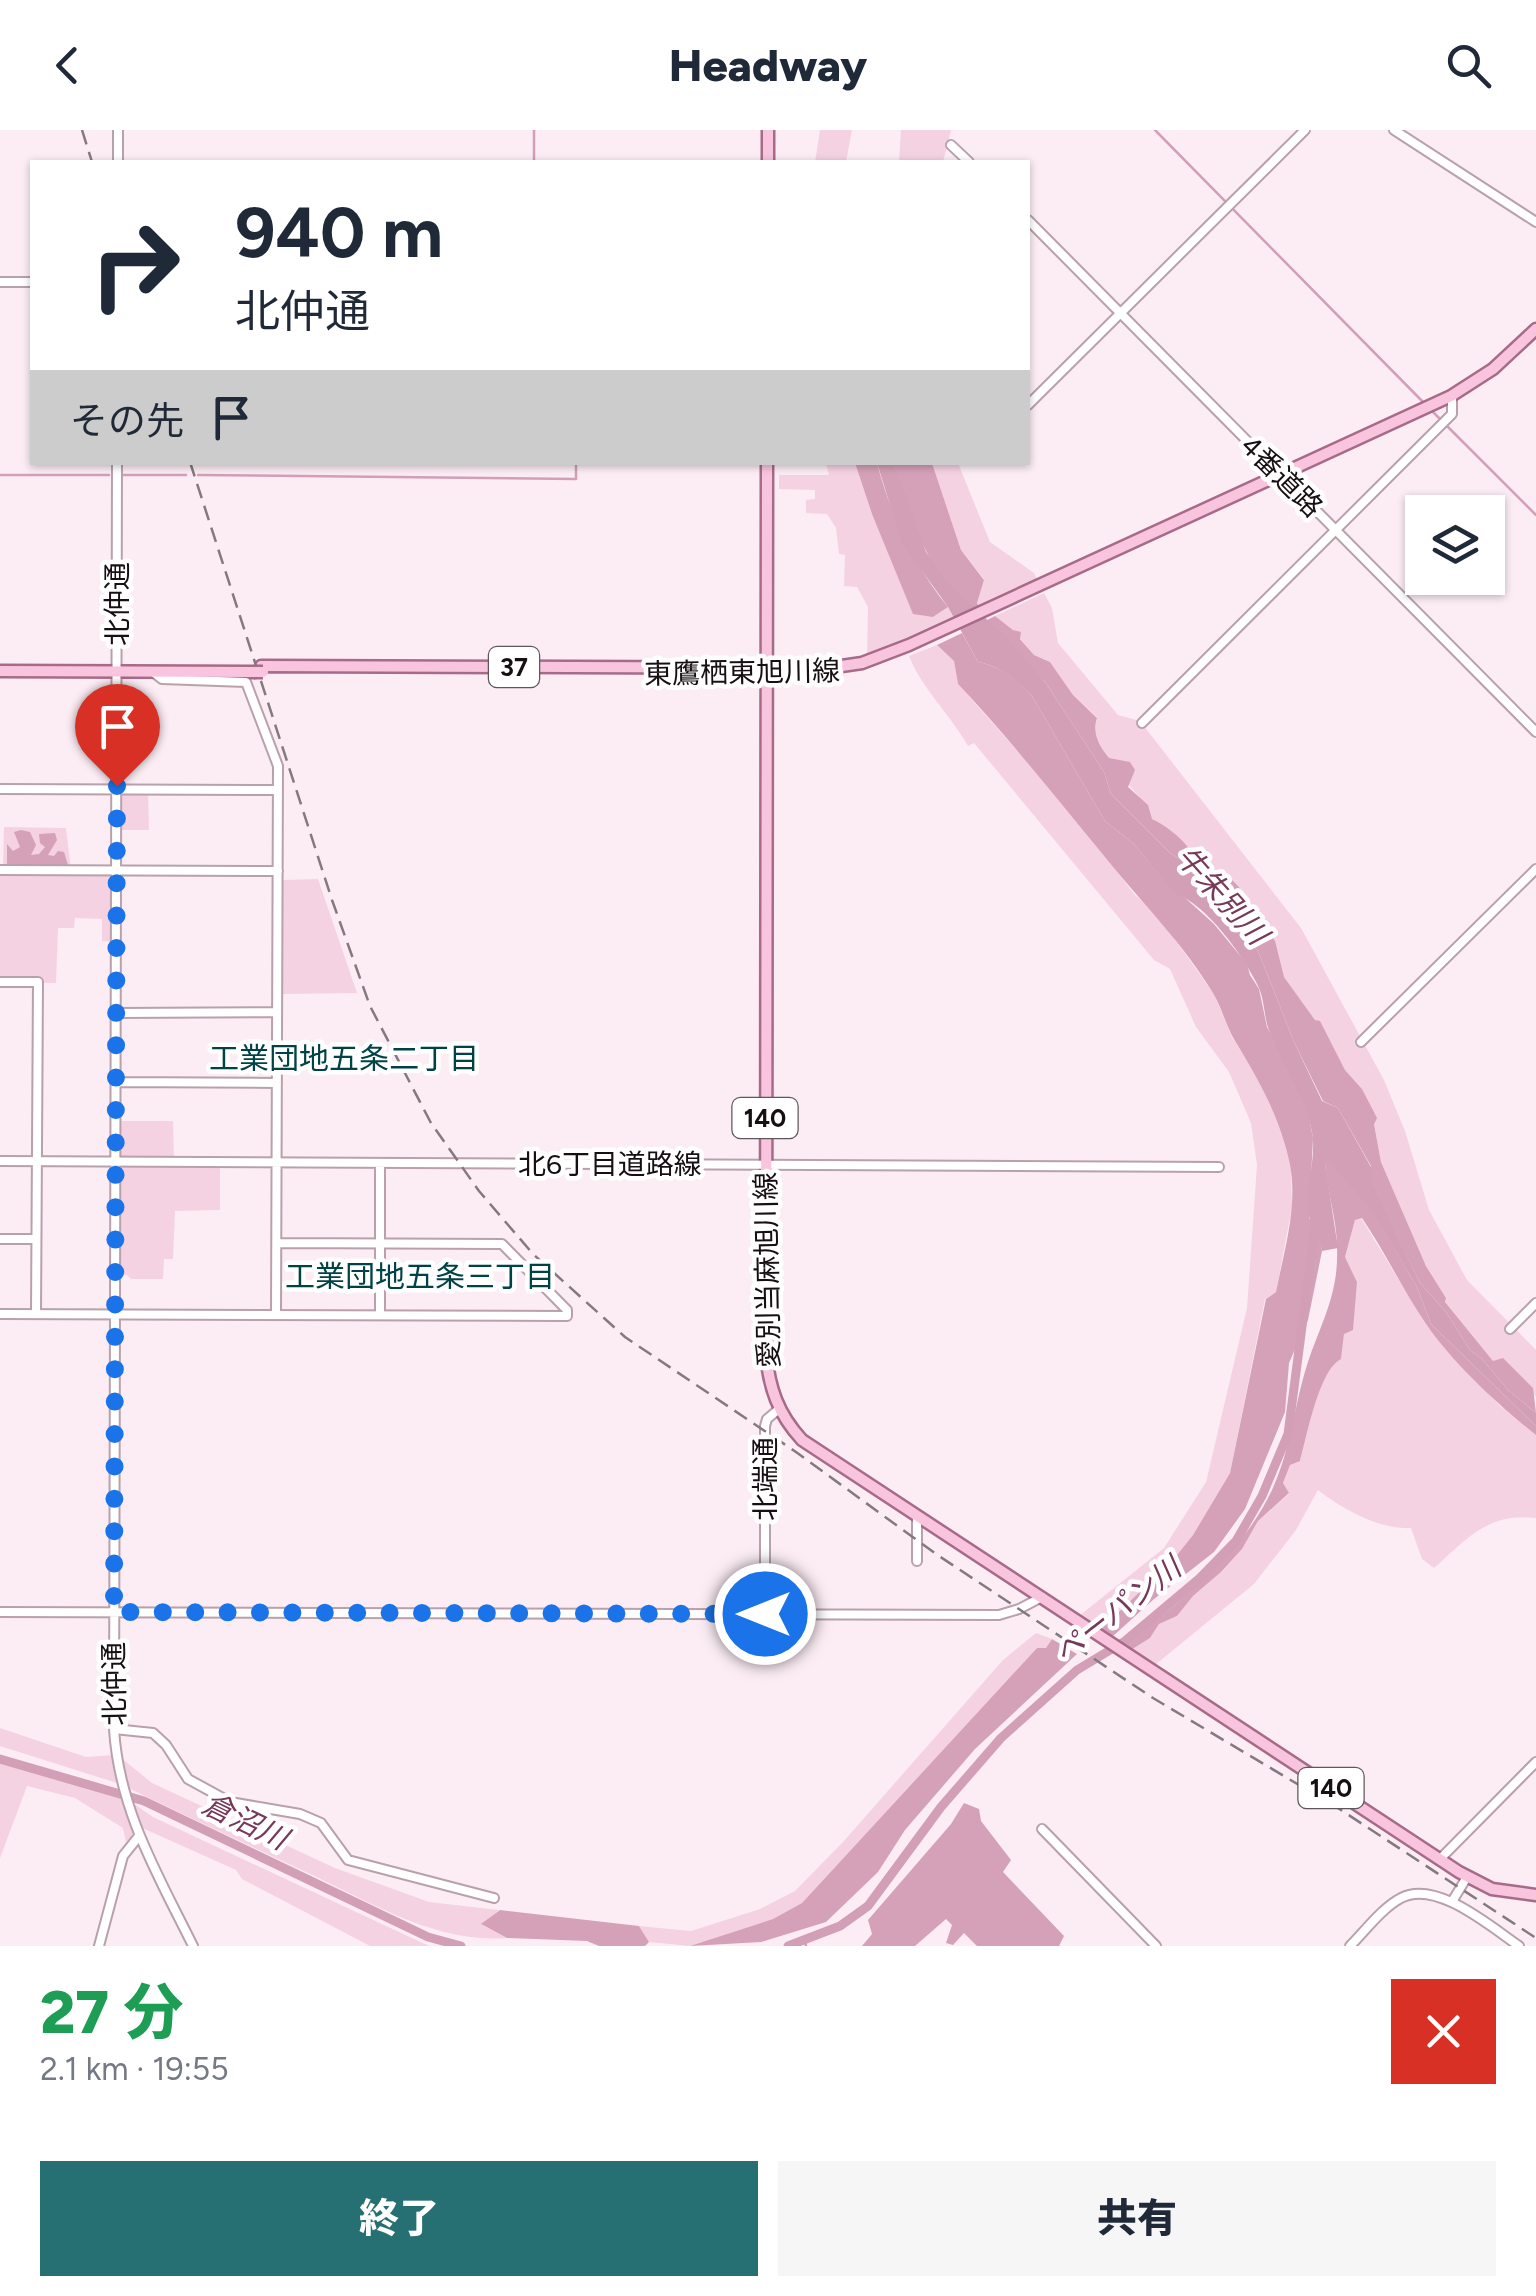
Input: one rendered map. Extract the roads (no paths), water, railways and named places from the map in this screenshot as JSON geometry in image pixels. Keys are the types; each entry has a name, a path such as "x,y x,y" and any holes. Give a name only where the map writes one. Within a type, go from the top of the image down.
{"main road":[{"path":"768,130 768,160"},
{"name":"東鷹栖東旭川線","path":"0,668 767,671 846,666 921,643 1453,398 1536,333"},
{"name":"愛別当麻旭川線","path":"767,465 766,1353 768,1382 779,1409 802,1440 1467,1877 1507,1893 1536,1896"},
{"name":"東鷹栖東旭川線","path":"117,669 258,669"}],"street":[{"path":"118,130 118,160"},
{"path":"1030,403 1305,130"},
{"path":"1394,130 1536,222"},
{"path":"950,145 967,160"},
{"name":"4番道路","path":"1030,222 1536,732"},
{"path":"0,282 30,282"},
{"path":"1142,723 1452,414 1453,398"},
{"name":"北仲通","path":"117,465 114,1729 117,1765 132,1818 194,1946"},
{"path":"153,672 162,679 246,682 278,766 276,1315"},
{"path":"0,789 278,790"},
{"path":"1361,1042 1536,869"},
{"path":"0,870 278,871"},
{"path":"0,982 38,982 36,1314"},
{"path":"116,1013 277,1012"},
{"path":"116,1082 277,1083"},
{"name":"北6丁目道路線","path":"0,1161 1219,1166"},
{"path":"380,1163 380,1315"},
{"path":"0,1239 36,1239"},
{"path":"0,1314 567,1316 568,1310 502,1244 277,1244"},
{"path":"1510,1329 1536,1303"},
{"name":"北端通","path":"765,1614 765,1426 766,1419 779,1409"},
{"path":"917,1517 917,1561"},
{"path":"0,1612 999,1615 1043,1597"},
{"path":"114,1729 153,1733 166,1745 188,1779 230,1802 300,1814 321,1823 348,1860 494,1898"},
{"path":"1440,1859 1536,1762"},
{"path":"1042,1829 1156,1946"},
{"path":"99,1946 123,1856 139,1836"},
{"path":"1452,1900 1467,1877"},
{"path":"1350,1946 1407,1895 1452,1900 1519,1946"}],"waterway":[{"path":"534,130 534,160"},
{"path":"1155,130 1425,404"},
{"path":"1431,410 1536,515"},
{"path":"198,475 576,479 576,465"},
{"path":"0,475 109,475"},
{"path":"123,475 186,475"},
{"name":"ペーパン川","path":"788,1946 840,1926 868,1906 941,1807 1001,1738 1077,1670 1125,1641 1200,1578 1236,1541 1262,1496 1288,1434 1316,1219"},
{"name":"倉沼川","path":"0,1759 144,1801 428,1937 461,1946"},
{"name":"ペーパン川","path":"805,1941 806,1946"}],"railway":[{"path":"82,130 91,160"},
{"path":"191,465 370,1006 431,1123 479,1191 533,1254 625,1337 796,1452 936,1554 1153,1698 1341,1810 1536,1938"}],"district":[{"name":"工業団地五条二丁目","path":"344,1058"},
{"name":"工業団地五条三丁目","path":"420,1276"}],"water label":[{"name":"牛朱別川","path":"1222,895"}]}
